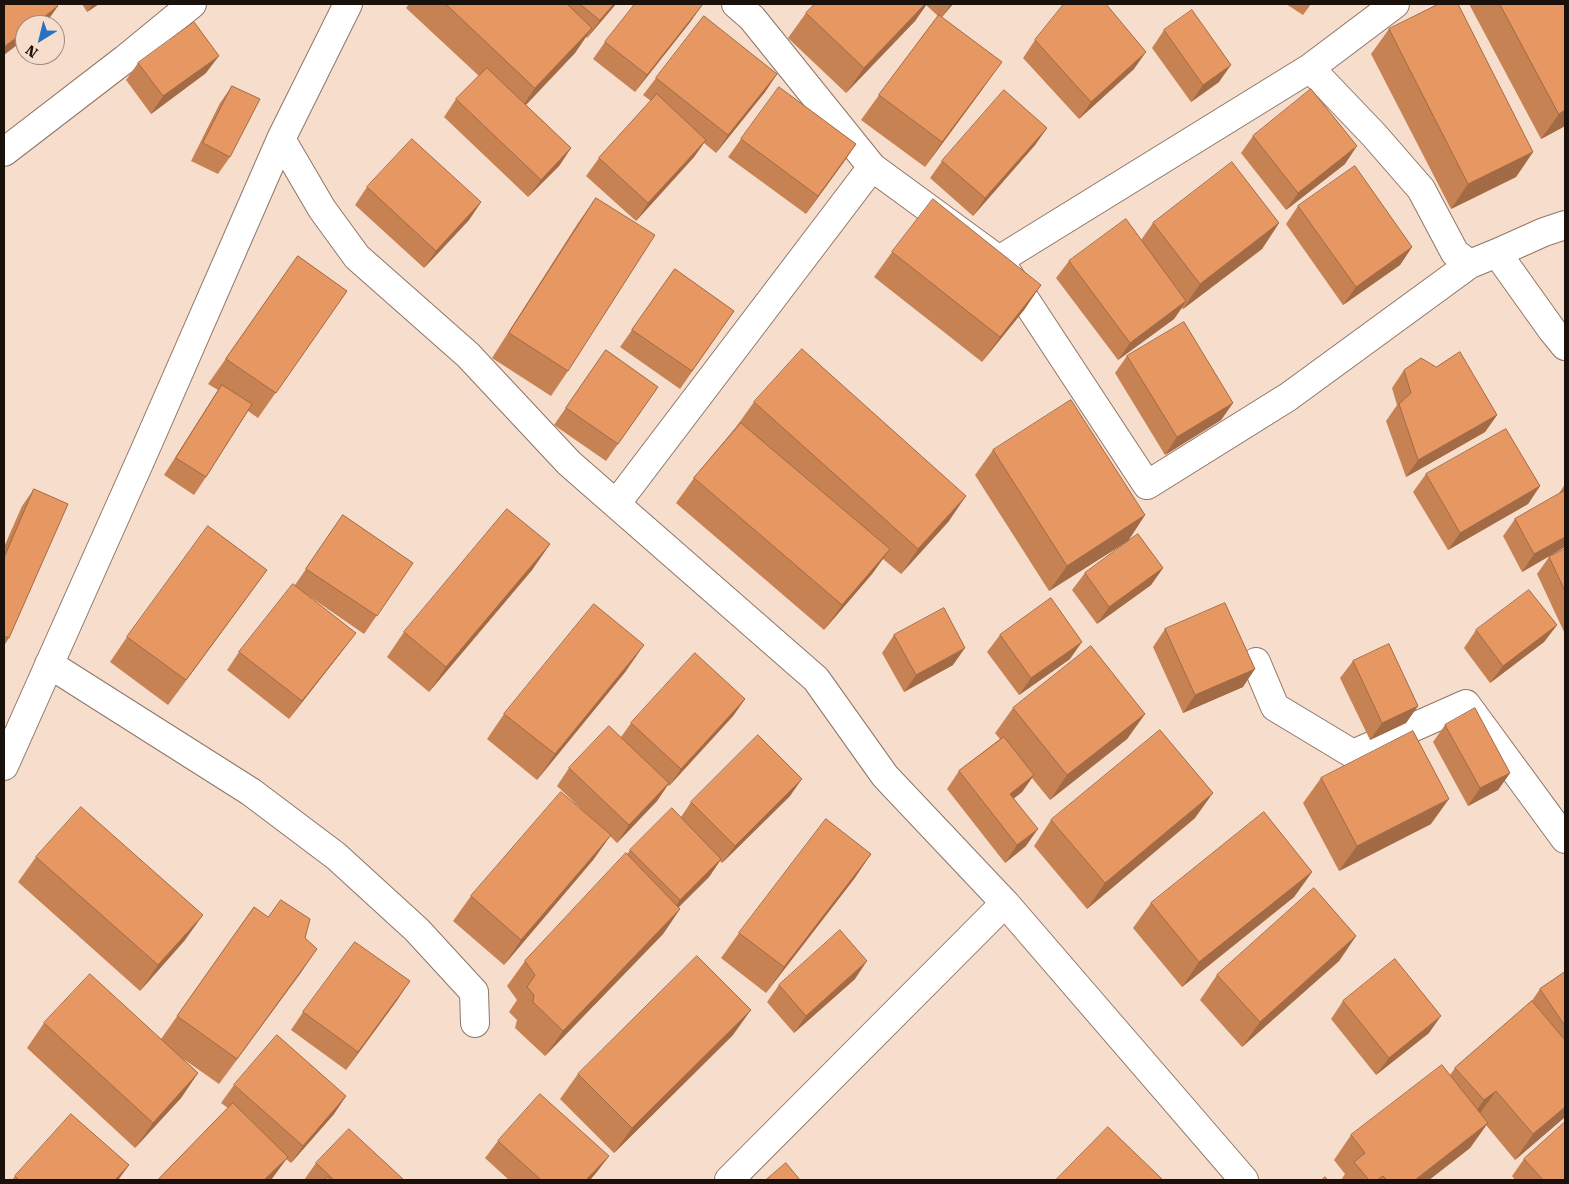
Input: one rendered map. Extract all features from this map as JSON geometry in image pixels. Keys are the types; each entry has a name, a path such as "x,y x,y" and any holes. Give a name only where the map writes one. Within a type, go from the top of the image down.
{"street":[{"path":"4,152 126,60 192,4"},
{"path":"4,766 146,450 281,139 348,4"},
{"path":"999,260 1310,68 1395,4"},
{"path":"750,9 872,168 999,260 1148,485 1288,397 1470,264 1565,224"},
{"path":"1310,68 1374,135 1421,189 1456,252 1470,264"},
{"path":"281,139 322,209 357,257 468,355 569,463 816,679 885,776 1005,903 1244,1180"},
{"path":"616,504 872,168"},
{"path":"1497,253 1565,346"},
{"path":"1256,662 1275,707 1353,754 1466,704 1565,839"},
{"path":"49,664 251,792 336,856 417,930 474,992 475,1023"},
{"path":"729,1180 1005,903"}],"building":[{"path":"4,4 56,4 58,6 46,15 15,15 15,39 4,47"},
{"path":"446,4 567,4 592,28 535,88"},
{"path":"580,4 614,4 600,20"},
{"path":"635,4 703,4 647,75 605,42"},
{"path":"815,4 925,4 864,68 806,13"},
{"path":"1064,4 1106,4 1146,52 1091,102 1035,40"},
{"path":"1439,4 1458,4 1533,152 1468,184 1389,29"},
{"path":"1500,4 1565,4 1565,110 1559,114"},
{"path":"1192,10 1231,65 1203,85 1164,30"},
{"path":"939,15 1002,62 942,142 879,95"},
{"path":"704,16 777,74 728,135 656,78"},
{"path":"194,22 219,56 163,96 138,63"},
{"path":"487,68 571,148 541,180 456,99"},
{"path":"232,86 260,99 230,157 203,143"},
{"path":"779,87 856,144 818,196 741,139"},
{"path":"1311,89 1357,146 1298,193 1253,136"},
{"path":"1004,90 1047,128 985,198 942,161"},
{"path":"657,94 706,140 648,203 599,158"},
{"path":"412,139 481,202 436,251 367,187"},
{"path":"1232,162 1279,223 1200,284 1153,223"},
{"path":"1355,166 1412,247 1356,287 1298,206"},
{"path":"596,198 655,235 568,371 509,333"},
{"path":"933,199 1041,285 1000,337 892,252"},
{"path":"1126,219 1186,301 1130,343 1069,261"},
{"path":"298,256 347,291 276,393 226,359"},
{"path":"675,269 734,311 692,371 632,330"},
{"path":"1184,322 1233,403 1177,437 1127,356"},
{"path":"802,349 966,496 918,549 754,402"},
{"path":"606,350 658,387 618,444 566,408"},
{"path":"1460,352 1497,415 1418,460 1399,404 1411,393 1404,370 1421,358 1436,367"},
{"path":"222,385 252,404 206,477 176,458"},
{"path":"1071,400 1145,515 1067,566 993,450"},
{"path":"741,423 890,549 842,605 694,478"},
{"path":"1506,429 1540,486 1460,533 1426,474"},
{"path":"34,489 68,504 9,638 4,636 4,558"},
{"path":"1564,491 1565,537 1534,554 1515,519"},
{"path":"507,509 550,544 446,667 404,632"},
{"path":"343,515 413,563 377,616 306,569"},
{"path":"208,526 267,570 186,680 127,637"},
{"path":"1138,534 1163,568 1109,607 1085,573"},
{"path":"1565,549 1565,591 1549,557"},
{"path":"293,584 356,633 302,701 239,652"},
{"path":"1529,590 1557,625 1503,666 1476,630"},
{"path":"1051,598 1082,642 1031,678 1000,635"},
{"path":"1225,603 1255,669 1195,695 1165,629"},
{"path":"594,604 644,645 555,754 504,714"},
{"path":"944,608 965,648 916,675 894,635"},
{"path":"1389,644 1418,706 1382,723 1353,661"},
{"path":"1091,646 1145,714 1067,775 1013,708"},
{"path":"695,653 745,699 681,769 631,723"},
{"path":"1475,708 1510,773 1480,788 1445,725"},
{"path":"609,726 669,783 629,825 569,768"},
{"path":"1160,730 1213,793 1105,883 1051,820"},
{"path":"1413,731 1449,799 1357,846 1321,778"},
{"path":"758,735 802,779 735,846 691,802"},
{"path":"1004,737 1034,775 1010,794 1038,829 1017,845 959,771"},
{"path":"561,792 611,835 521,940 471,896"},
{"path":"81,807 203,915 158,965 36,857"},
{"path":"672,808 721,859 680,900 630,850"},
{"path":"1264,812 1312,872 1199,962 1151,903"},
{"path":"826,819 871,854 784,967 739,933"},
{"path":"626,853 680,909 563,1031 533,1002 534,995 527,987 535,975 525,961"},
{"path":"1314,888 1356,936 1260,1022 1217,975"},
{"path":"281,900 310,919 305,938 317,949 237,1059 177,1016 254,907 268,917"},
{"path":"840,930 867,961 806,1016 779,985"},
{"path":"355,942 410,981 358,1052 303,1012"},
{"path":"697,956 751,1010 632,1128 578,1074"},
{"path":"1395,959 1441,1016 1389,1058 1343,1001"},
{"path":"1565,972 1565,1026 1540,989"},
{"path":"90,974 198,1073 153,1123 44,1023"},
{"path":"1532,1001 1565,1040 1565,1107 1533,1134 1496,1091 1484,1100 1455,1068"},
{"path":"277,1035 346,1096 303,1146 234,1085"},
{"path":"1442,1065 1488,1123 1415,1180 1387,1180 1383,1176 1377,1180 1369,1180 1354,1162 1365,1153 1351,1135"},
{"path":"540,1094 609,1156 586,1180 541,1180 498,1141"},
{"path":"233,1103 288,1157 264,1180 158,1180"},
{"path":"71,1114 129,1165 115,1180 19,1180 15,1176"},
{"path":"1565,1122 1565,1180 1543,1180 1524,1159"},
{"path":"1108,1127 1163,1180 1058,1180"},
{"path":"349,1129 404,1180 334,1180 316,1163"},
{"path":"786,1163 800,1180 766,1180"}]}
